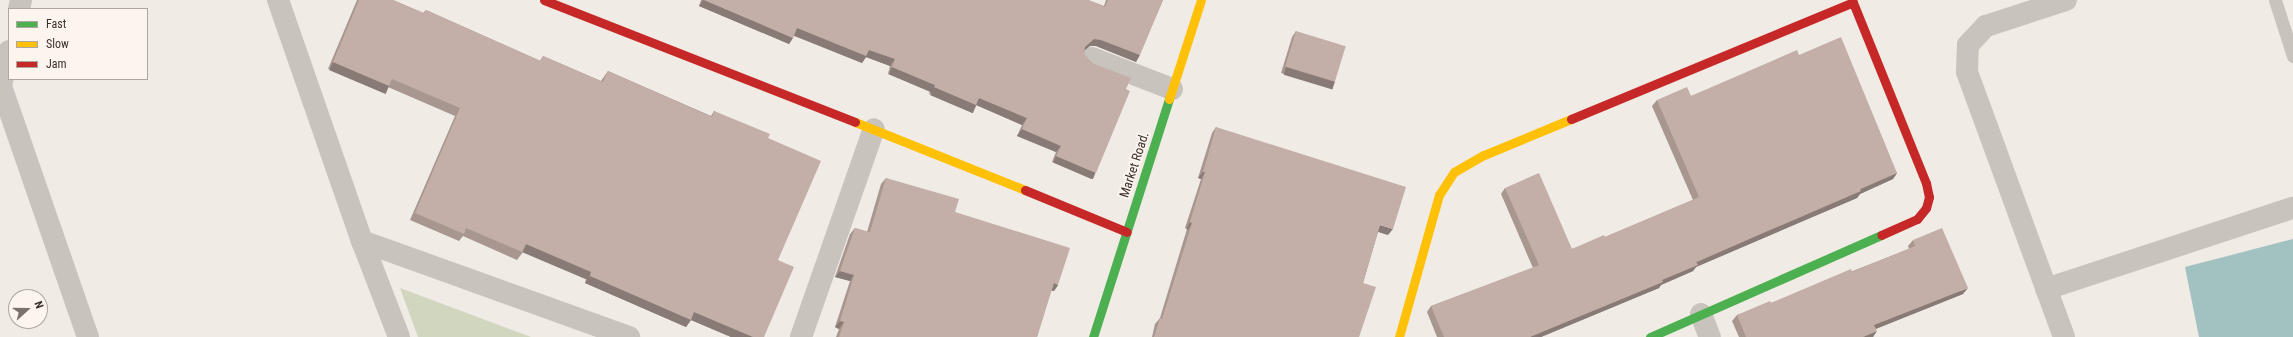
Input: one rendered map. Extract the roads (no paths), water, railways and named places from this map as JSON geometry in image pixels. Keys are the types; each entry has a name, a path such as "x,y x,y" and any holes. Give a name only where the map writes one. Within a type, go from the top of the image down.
{"street":[{"path":"278,0 362,241 399,337"},
{"path":"544,0 874,129 1127,232"},
{"name":"Market Road.","path":"1093,337 1201,0"},
{"path":"2064,337 1966,72 1968,45 1986,26 2066,0"},
{"path":"1399,337 1439,195 1454,172 1484,155 1852,1 1926,183 1929,197 1926,208 1917,219 1650,337"},
{"path":"8,56 1,88 88,337"},
{"path":"1092,58 1172,89"},
{"path":"801,337 874,129"},
{"path":"2046,289 2293,208"},
{"path":"362,241 629,337"},
{"path":"1700,314 1710,337"}],"lane":[{"path":"2275,0 2293,56"}],"water":[{"path":"2293,239 2293,337 2199,337 2185,267"}]}
